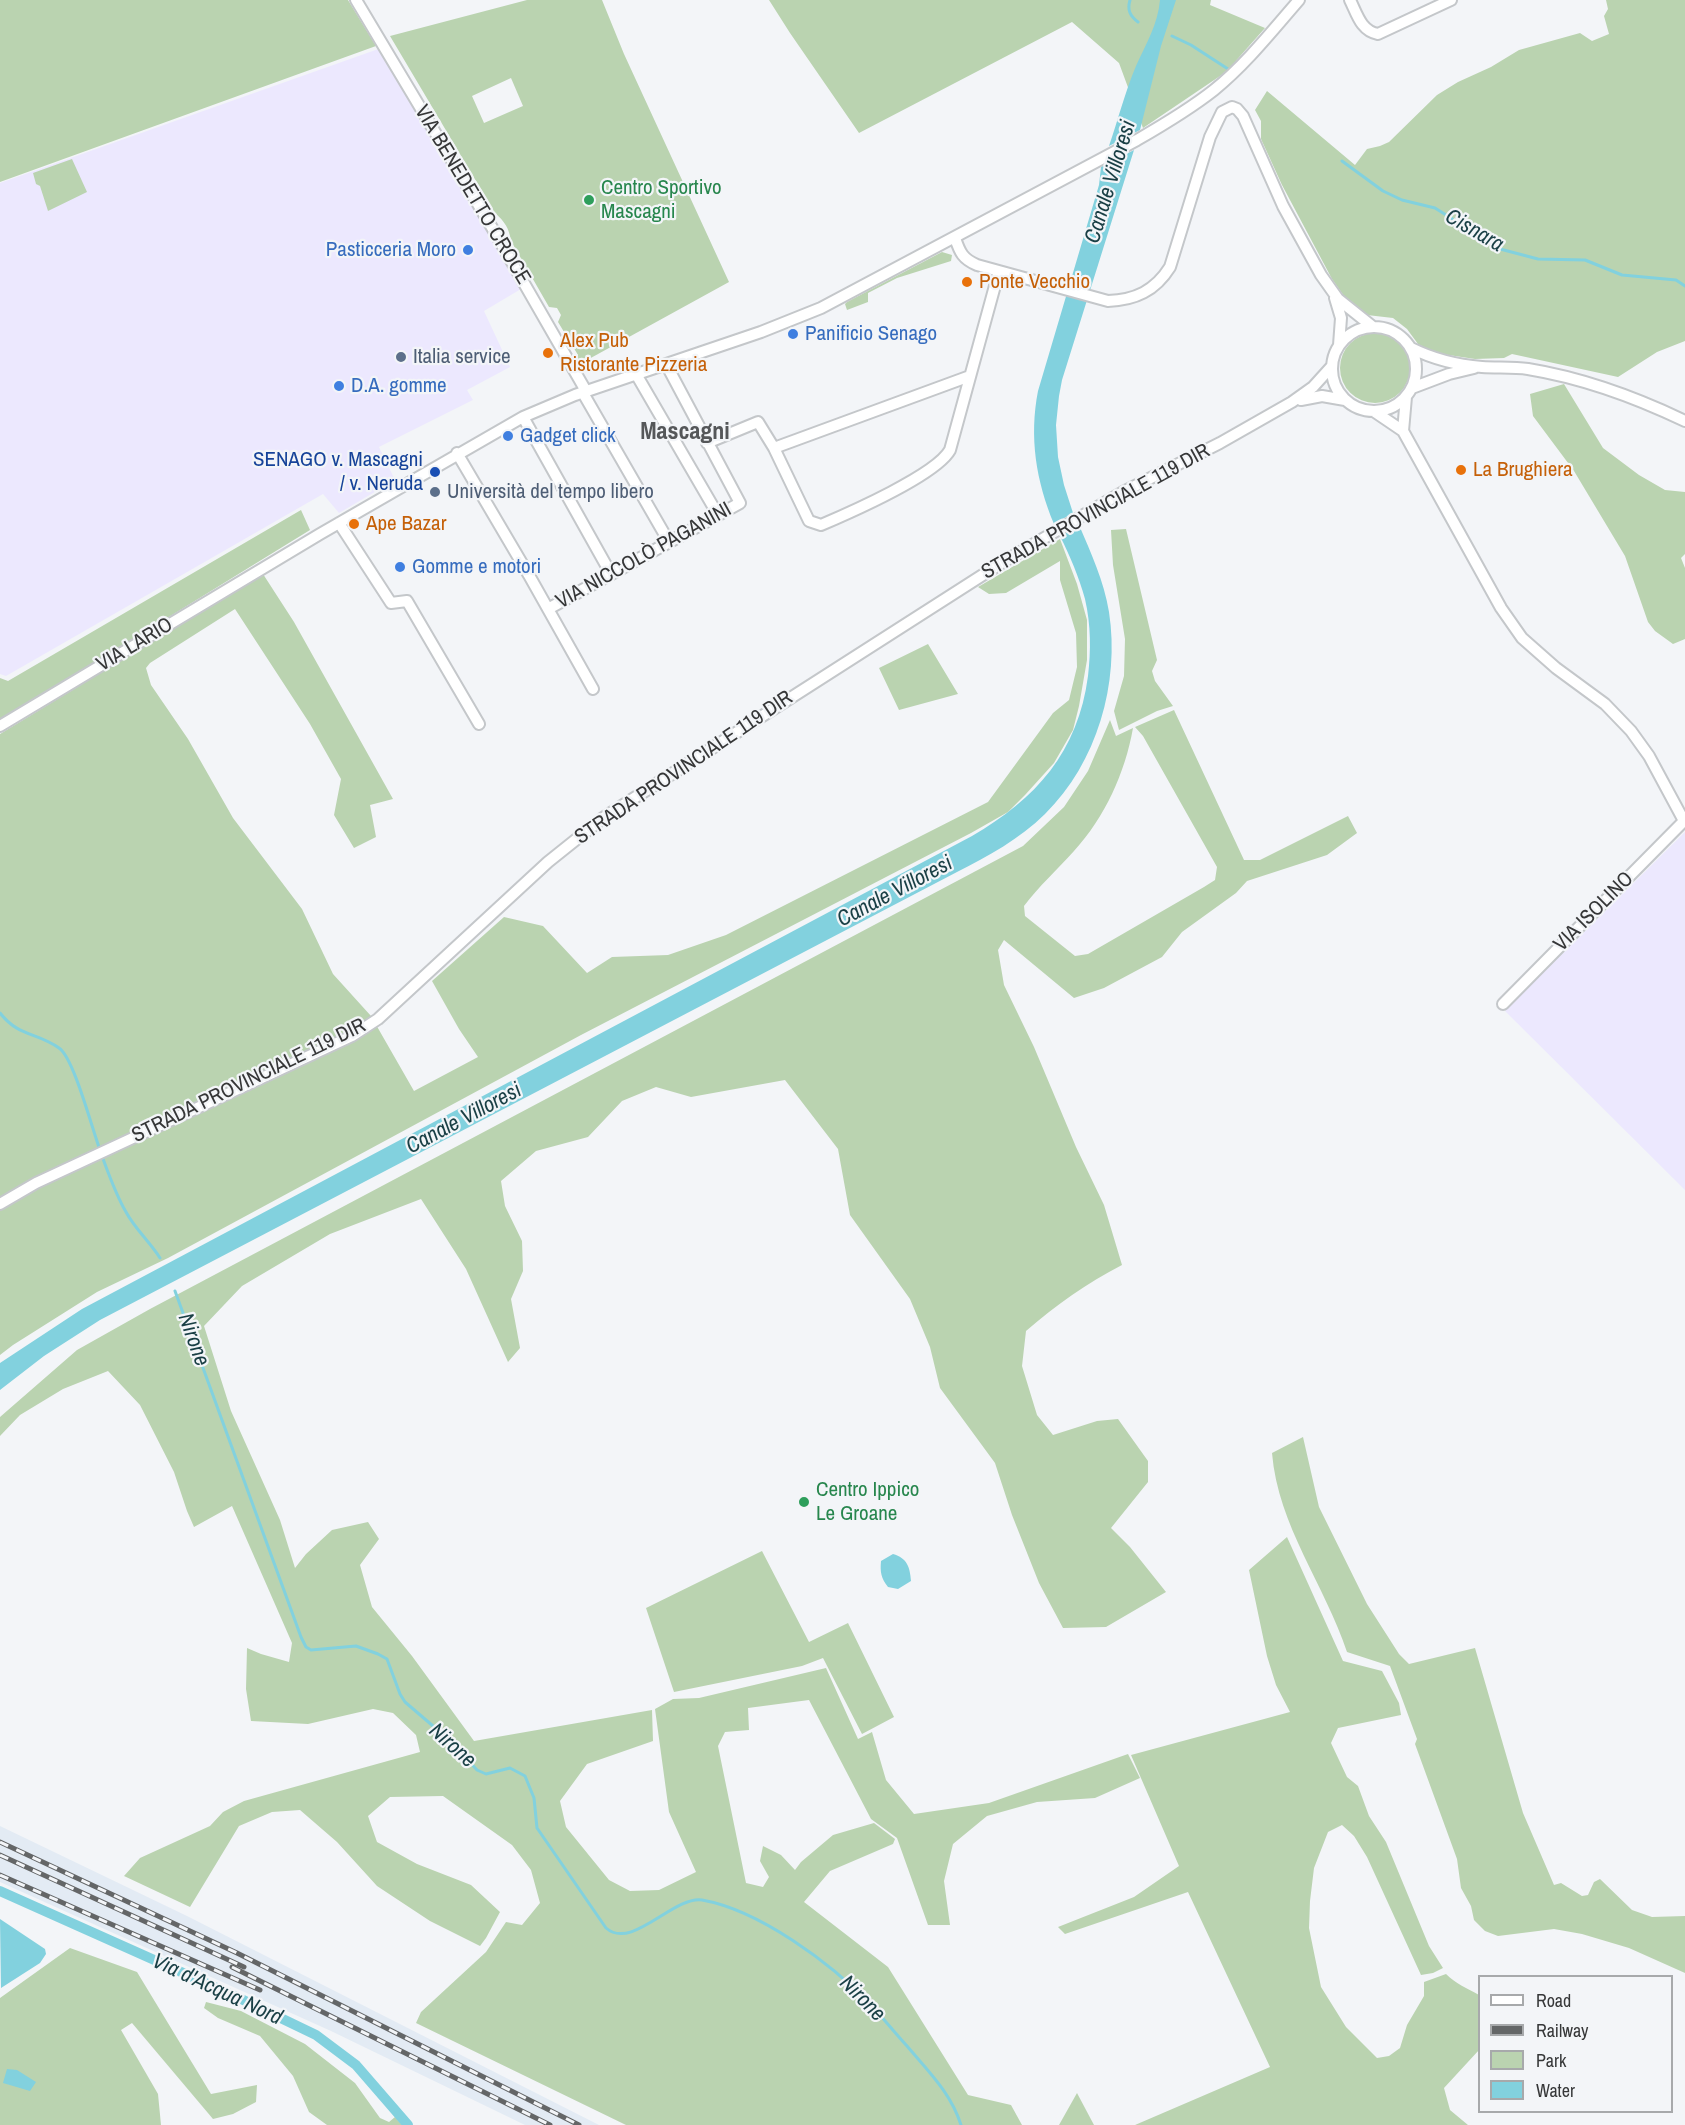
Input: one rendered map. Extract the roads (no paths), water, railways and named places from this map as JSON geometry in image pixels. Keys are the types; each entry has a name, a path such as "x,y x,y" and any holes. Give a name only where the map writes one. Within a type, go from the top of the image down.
{"street":[{"name":"VIA BENEDETTO CROCE","path":"356,0 500,241 669,542"},
{"name":"VIA LARIO","path":"0,726 457,453 524,417 584,392 802,317 1137,140 1179,115 1214,90 1273,32 1299,0"},
{"path":"1350,0 1364,27 1378,34 1451,0"},
{"path":"955,238 965,260 1095,299 1108,301 1130,299 1150,290 1164,276 1173,257 1210,137 1222,112 1232,107 1243,116 1283,206 1332,292 1341,318 1339,345 1332,366 1336,388 1345,400 1359,409 1375,412 1403,431 1501,608 1522,638 1556,668 1605,704 1631,731 1649,756 1684,821"},
{"path":"666,364 707,443 758,422 774,448 809,521 821,525 871,503 912,480 946,456 953,441 999,271"},
{"path":"1332,292 1344,306 1373,327 1395,332 1411,348 1436,359 1480,367 1526,369 1573,378 1631,396 1685,422"},
{"path":"1339,345 1350,334 1373,327"},
{"path":"1375,412 1396,406 1409,392 1415,380 1416,364 1411,348"},
{"name":"STRADA PROVINCIALE 119 DIR","path":"0,1204 26,1187 360,1030 378,1019 548,862 603,818 1042,539 1105,502 1292,402 1313,387 1332,366"},
{"path":"1409,392 1449,374 1480,367"},
{"path":"636,374 718,515"},
{"path":"774,448 970,376"},
{"path":"1403,431 1409,392"},
{"name":"STRADA PROVINCIALE 119 DIR","path":"1292,402 1322,396 1345,400"},
{"path":"524,417 611,574"},
{"name":"VIA NICCOLÒ PAGANINI","path":"548,609 740,503 707,443"},
{"path":"457,453 593,690"},
{"path":"339,523 390,603 407,602 478,724"},
{"name":"VIA ISOLINO","path":"1503,1004 1684,821"}],"water":[{"name":"Canale Villoresi","path":"1160,0 1176,0 1161,46 1140,130 1109,146 1132,76 1154,26"},
{"name":"Canale Villoresi","path":"1134,150 1062,380 1056,425 1058,457 1073,513 1054,524 1043,492 1036,459 1034,425 1038,391 1099,185 1101,167"},
{"name":"Canale Villoresi","path":"1079,525 1100,578 1109,612 1112,639 1107,694 1101,720 1078,771 1063,794 1025,831 969,866 100,1320 44,1356 0,1390 0,1363 82,1309 972,836 1016,806 1050,771 1064,750 1075,728 1083,703 1090,657 1088,618 1080,583 1060,536"},
{"path":"893,1554 905,1561 911,1576 911,1581 898,1589 888,1587 881,1572 881,1561"},
{"path":"0,1919 45,1949 46,1954 40,1963 1,1988"},
{"path":"7,2069 17,2070 36,2082 30,2091 3,2083"}],"waterway":[{"name":"Cisnara","path":"1130,0 1130,12 1138,22"},
{"name":"Cisnara","path":"1172,36 1191,45 1228,69"},
{"name":"Cisnara","path":"1342,161 1383,191 1402,200 1435,208 1500,249 1538,259 1585,260 1622,275 1676,280 1685,286"},
{"name":"Nirone","path":"0,1013 14,1026 51,1043 65,1054 71,1065 100,1150"},
{"name":"Nirone","path":"102,1156 126,1212 160,1258"},
{"name":"Nirone","path":"175,1291 306,1647 311,1650 356,1646 387,1659 405,1702 447,1738 477,1770 486,1774 510,1768 525,1776 534,1798 537,1828 606,1928 616,1933 628,1933 678,1906 702,1900 747,1915 793,1940 815,1956 855,1989 923,2064 945,2093 961,2125"},
{"name":"Via d'Acqua Nord","path":"0,1891 237,1997 316,2035 356,2065 408,2125"}],"railway":[{"path":"0,1842 237,1953 579,2125"},
{"path":"0,1855 244,1967"},
{"path":"0,1875 260,1990"},
{"path":"232,1967 550,2125"}],"place":[{"name":"Centro Sportivo Mascagni","path":"589,200"},
{"name":"Pasticceria Moro","path":"468,250"},
{"name":"Ponte Vecchio","path":"967,282"},
{"name":"Panificio Senago","path":"793,334"},
{"name":"Alex Pub Ristorante Pizzeria","path":"548,353"},
{"name":"Italia service","path":"401,357"},
{"name":"D.A. gomme","path":"339,386"},
{"name":"Gadget click","path":"508,436"},
{"name":"La Brughiera","path":"1461,470"},
{"name":"SENAGO v. Mascagni / v. Neruda","path":"435,472"},
{"name":"Università del tempo libero","path":"435,492"},
{"name":"Ape Bazar","path":"354,524"},
{"name":"Gomme e motori","path":"400,567"},
{"name":"Centro Ippico Le Groane","path":"804,1502"}],"district":[{"name":"Mascagni","path":"685,433"}]}
